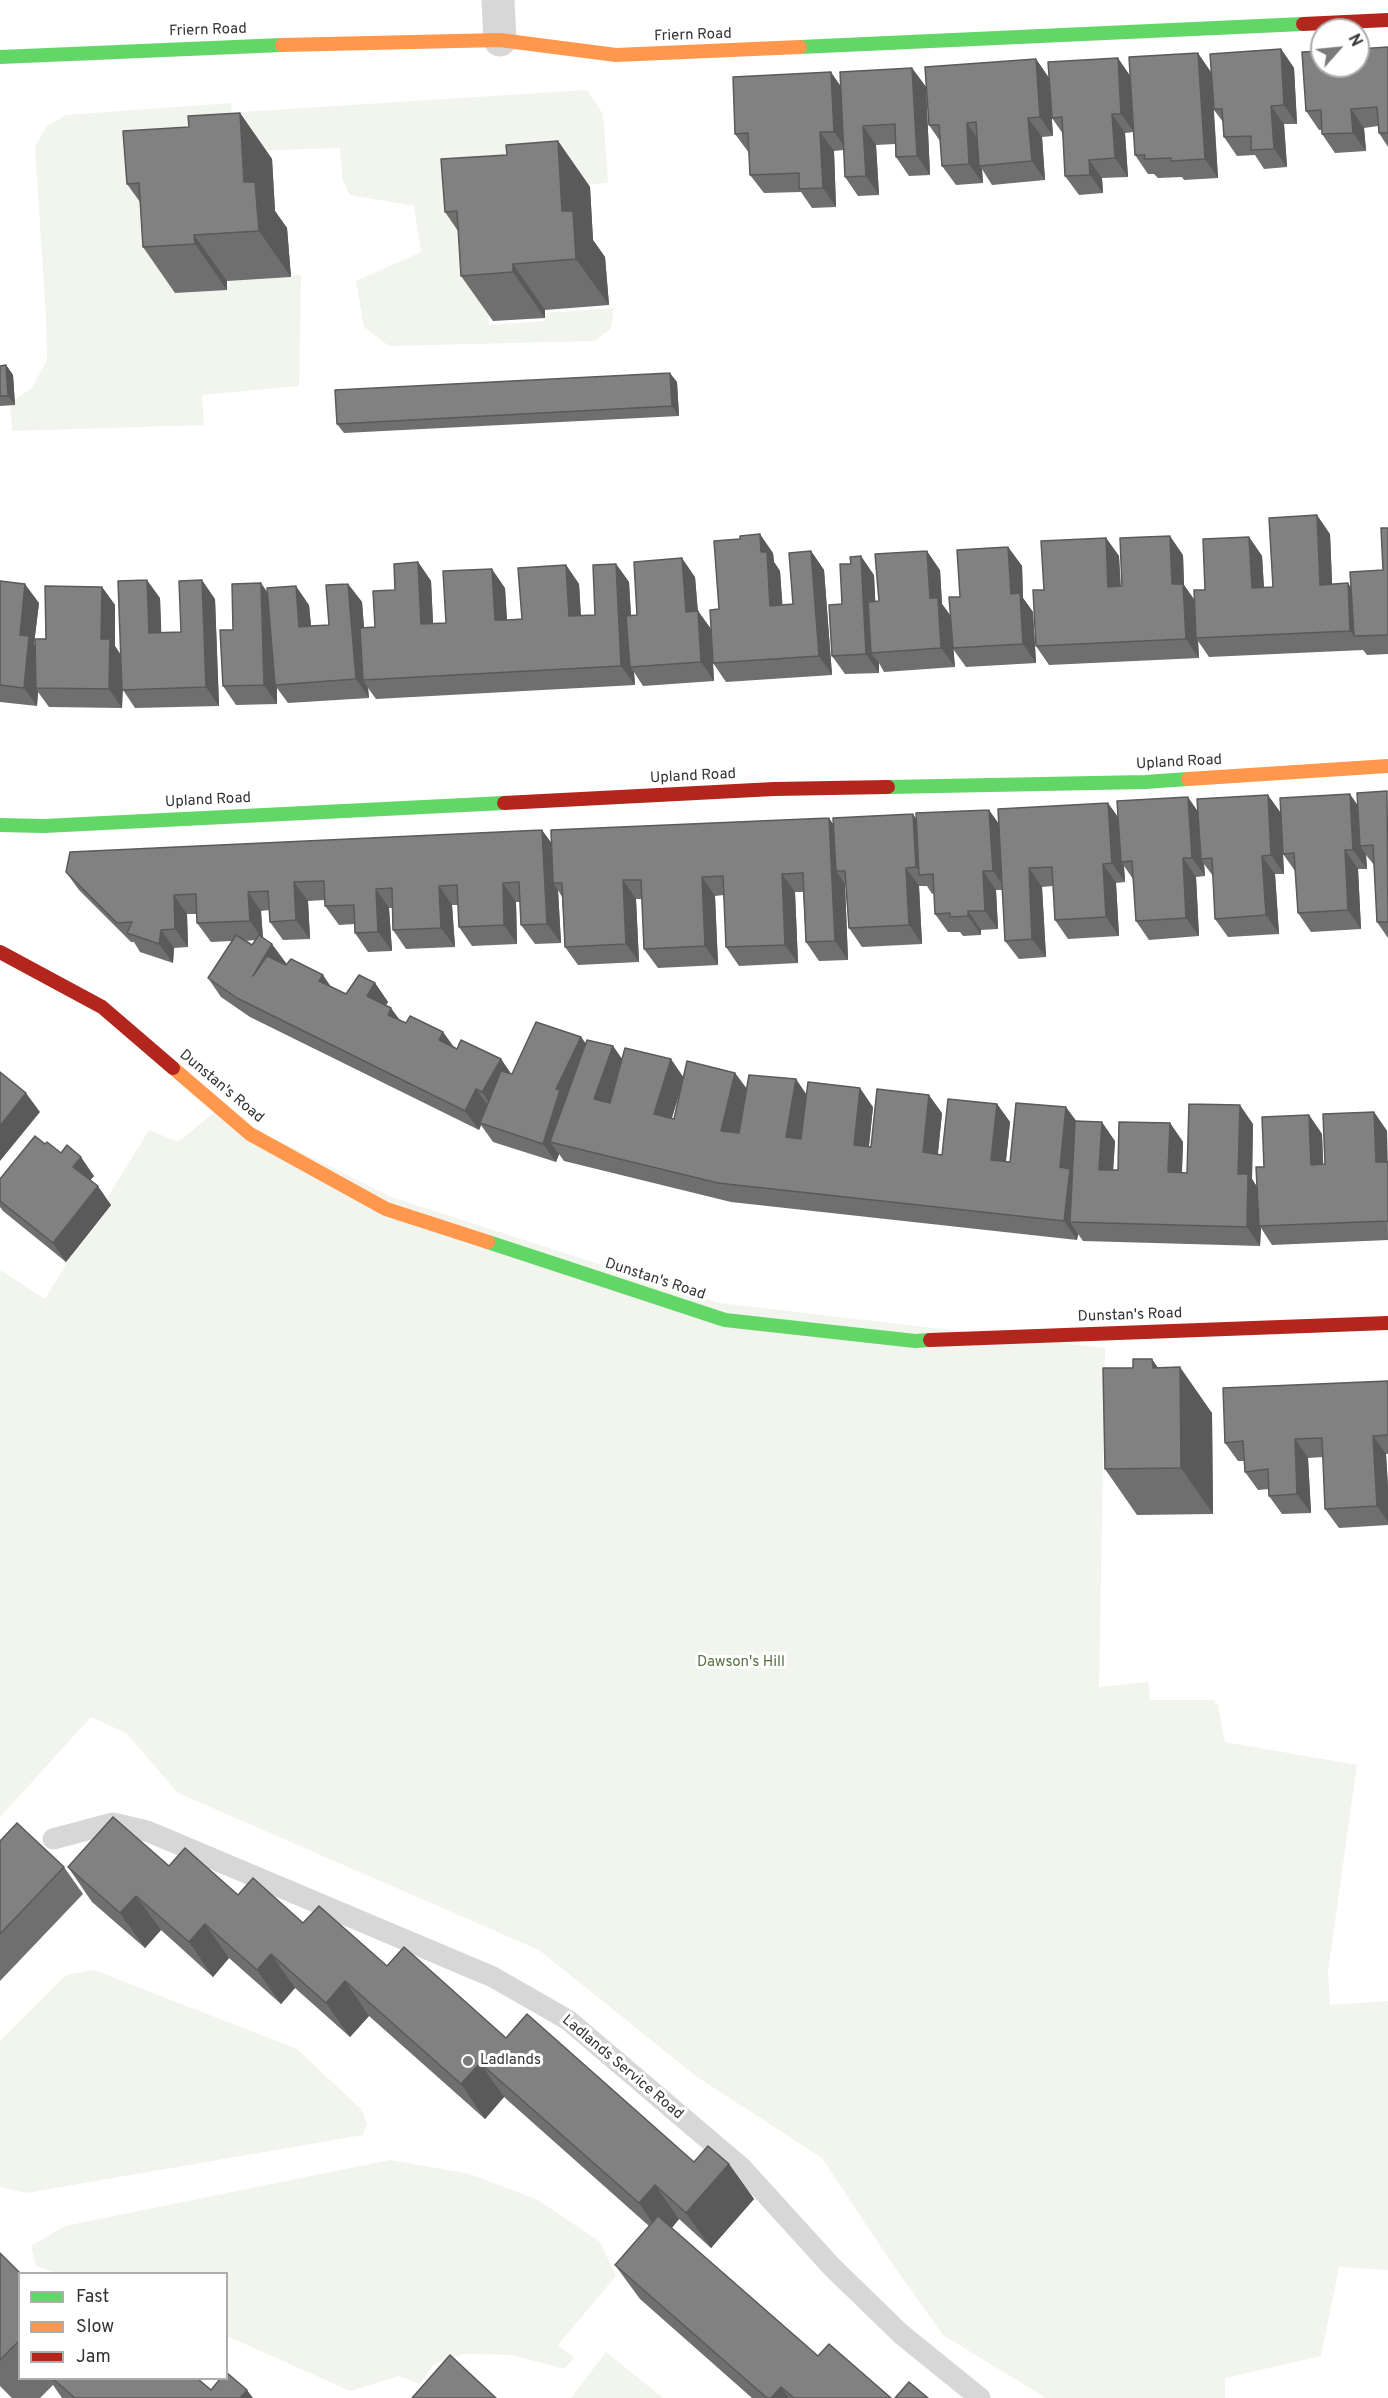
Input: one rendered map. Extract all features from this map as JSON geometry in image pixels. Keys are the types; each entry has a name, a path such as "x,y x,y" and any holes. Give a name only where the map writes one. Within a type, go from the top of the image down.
{"street":[{"path":"498,0 500,40"},
{"name":"Friern Road","path":"0,57 196,47 500,40 616,55 1388,20"},
{"name":"Upland Road","path":"0,825 44,826 774,789 1145,782 1388,766"},
{"name":"Dunstan's Road","path":"0,952 102,1007 250,1134 386,1209 725,1320 915,1341 1388,1323"}],"lane":[{"name":"Ladlands Service Road","path":"53,1839 113,1823 147,1831 493,1977 568,2020 742,2168 832,2267 893,2326 980,2398"}],"green space":[{"path":"587,90 603,114 608,183 532,189 484,261 489,325 545,321 545,313 614,308 611,328 595,341 389,346 364,327 356,281 421,252 414,206 350,195 343,181 340,148 242,151 241,112"},
{"path":"231,103 235,153 175,290 230,286 230,279 301,275 299,386 202,395 204,425 12,431 10,403 32,388 47,360 35,146 47,126 66,115"},
{"name":"Dawson's Hill","path":"217,1110 391,1197 719,1303 1105,1348 1099,1687 1148,1682 1150,1700 1214,1700 1215,1704 1218,1704 1225,1742 1357,1765 1328,1971 1330,2005 1388,2001 1388,2270 1339,2267 1321,2356 1225,2378 1225,2398 1046,2398 943,2335 822,2158 697,2077 539,1950 178,1793 126,1733 91,1717 0,1817 0,1270 45,1299 149,1130 178,1142"},
{"path":"94,1970 297,2049 362,2110 367,2124 363,2135 26,2193 0,2187 0,2041 66,1975"},
{"path":"390,2160 470,2174 538,2200 600,2242 616,2276 558,2345 574,2358 564,2369 512,2355 463,2354 434,2364 420,2384 399,2376 350,2391 228,2336 228,2272 54,2272 36,2266 31,2246 65,2226"},
{"path":"606,2352 663,2398 571,2398"}],"building":[{"path":"1388,47 1388,133 1379,133 1377,107 1351,109 1353,133 1322,134 1321,110 1306,111 1302,52 1310,52 1310,78 1370,78 1370,48"},
{"path":"1281,49 1284,105 1271,106 1274,149 1251,150 1251,136 1224,137 1222,109 1214,109 1210,54"},
{"path":"1198,53 1205,159 1171,161 1171,158 1144,159 1145,155 1135,155 1129,57"},
{"path":"1118,58 1121,114 1112,114 1115,158 1089,160 1090,175 1065,176 1062,117 1052,118 1048,62"},
{"path":"1036,59 1040,117 1028,118 1032,161 979,166 976,122 967,123 969,164 942,166 939,125 929,125 925,67"},
{"path":"912,68 917,156 896,157 895,124 863,126 866,176 845,177 840,72"},
{"path":"831,72 834,132 820,132 823,188 799,189 799,173 750,175 748,133 735,134 733,77"},
{"path":"240,113 244,182 255,182 259,231 194,235 195,244 143,247 139,183 127,184 123,131 189,127 188,116"},
{"path":"558,141 562,211 573,211 576,259 513,264 513,272 461,276 457,211 445,212 441,159 507,155 506,145"},
{"path":"6,365 8,396 0,396 0,366"},
{"path":"670,373 672,406 337,424 335,390"},
{"path":"1317,515 1320,585 1348,583 1350,631 1196,638 1194,590 1205,590 1203,539 1249,537 1252,588 1273,587 1269,518"},
{"path":"1381,528 1388,528 1388,635 1354,636 1350,572 1383,570"},
{"path":"760,534 761,552 767,552 770,606 793,604 789,553 811,551 819,656 713,663 710,610 719,609 714,541 740,539 740,536"},
{"path":"1170,536 1172,584 1183,584 1186,639 1036,646 1033,590 1044,590 1041,541 1106,538 1108,587 1122,586 1120,538"},
{"path":"1008,547 1011,594 1020,593 1023,644 953,648 949,597 960,597 957,550"},
{"path":"927,551 930,598 938,598 941,648 871,653 868,602 879,601 875,554"},
{"path":"861,556 866,654 832,656 829,605 842,604 840,564 851,564 850,557"},
{"path":"682,558 686,612 698,611 701,662 630,667 626,616 637,615 634,562"},
{"path":"418,562 421,624 446,623 443,571 492,569 495,620 509,620 522,619 518,568 566,565 569,616 595,615 593,565 616,564 621,666 363,680 360,628 375,627 373,591 395,590 394,564"},
{"path":"147,580 149,633 181,632 179,581 202,580 206,687 122,690 118,581"},
{"path":"0,581 25,584 20,635 29,636 24,688 0,685"},
{"path":"261,583 264,685 223,686 220,630 233,630 232,584"},
{"path":"348,584 356,679 275,685 267,588 296,586 299,627 329,625 326,585"},
{"path":"45,586 102,587 101,639 110,639 109,689 36,688 35,639 46,639"},
{"path":"1387,791 1388,922 1377,922 1373,845 1360,846 1357,793"},
{"path":"1350,794 1353,850 1345,850 1348,910 1298,913 1294,853 1283,854 1280,798"},
{"path":"1268,795 1271,855 1262,856 1266,915 1215,919 1212,858 1201,859 1197,799"},
{"path":"1188,797 1192,858 1183,858 1186,918 1136,921 1132,861 1121,862 1117,801"},
{"path":"1108,803 1112,863 1103,864 1106,917 1055,920 1052,867 1029,868 1032,939 1005,941 998,809"},
{"path":"989,810 993,871 983,871 985,911 968,911 968,916 950,917 950,913 935,914 933,874 919,875 916,813"},
{"path":"913,814 916,867 906,868 909,925 849,928 845,871 836,871 833,818"},
{"path":"829,818 835,941 806,942 803,873 782,874 785,945 726,947 723,876 702,877 705,946 644,949 641,880 623,880 626,944 565,947 562,883 553,883 551,830"},
{"path":"542,830 547,924 521,925 519,882 503,883 504,925 459,927 457,885 439,886 441,928 393,930 392,888 376,889 378,932 355,933 354,905 325,906 324,881 294,882 296,920 270,922 268,891 248,892 250,921 197,923 196,894 174,895 175,929 161,930 159,944 127,933 132,922 117,923 66,872 70,852"},
{"path":"236,935 252,945 259,935 272,944 253,976 267,956 286,965 291,959 323,975 319,981 346,994 359,975 375,983 367,996 391,1008 388,1015 406,1023 410,1016 443,1032 439,1040 457,1049 461,1040 501,1059 482,1092 476,1089 465,1111 237,998 208,978"},
{"path":"536,1022 581,1037 556,1089 560,1090 543,1144 480,1123 501,1071 512,1074"},
{"path":"587,1040 613,1046 594,1099 610,1103 625,1048 671,1059 654,1114 674,1119 687,1061 735,1073 721,1131 739,1133 749,1075 796,1079 786,1137 801,1139 808,1082 860,1088 854,1145 871,1147 877,1089 929,1095 923,1152 942,1155 948,1099 997,1104 991,1160 1010,1162 1016,1103 1066,1107 1060,1167 1070,1169 1064,1221 718,1183 550,1142"},
{"path":"0,1072 26,1093 0,1126"},
{"path":"1189,1104 1240,1105 1238,1174 1248,1174 1247,1227 1070,1222 1075,1121 1102,1122 1099,1170 1118,1170 1119,1122 1170,1123 1168,1172 1187,1173"},
{"path":"1374,1112 1376,1162 1388,1162 1388,1221 1259,1226 1256,1167 1264,1167 1262,1117 1309,1115 1311,1165 1325,1164 1323,1114"},
{"path":"35,1136 61,1153 67,1145 81,1157 73,1167 98,1186 53,1243 0,1201 0,1179"},
{"path":"1133,1359 1152,1359 1153,1368 1180,1367 1181,1468 1105,1469 1103,1368 1133,1368"},
{"path":"1388,1381 1388,1435 1373,1436 1377,1506 1325,1509 1322,1438 1295,1439 1297,1494 1269,1496 1268,1469 1245,1472 1243,1441 1225,1443 1223,1388"},
{"name":"Ladlands","path":"113,1817 169,1866 185,1848 238,1895 253,1878 303,1923 319,1906 387,1966 404,1947 506,2038 527,2014 694,2162 708,2146 729,2164 686,2213 655,2185 639,2203 480,2063 461,2084 345,1981 326,2003 271,1954 257,1970 205,1924 189,1942 136,1896 120,1913 68,1867"},
{"path":"17,1823 64,1867 0,1934 0,1841"},
{"path":"658,2216 818,2356 829,2344 891,2398 794,2398 781,2387 771,2398 767,2398 615,2265"},
{"path":"0,2253 19,2272 18,2342 0,2360"},
{"path":"450,2355 496,2398 412,2398"},
{"path":"228,2374 247,2390 242,2398 75,2398 54,2380 199,2380 211,2390 219,2380 228,2380"},
{"path":"909,2382 928,2398 895,2398"}],"traffic: fast":[{"path":"800,47 1303,24"},
{"path":"0,57 282,45"},
{"path":"888,787 1145,782 1188,779"},
{"path":"0,825 44,826 504,803"},
{"path":"488,1242 725,1320 915,1341 930,1340"}],"traffic: slow":[{"path":"282,45 500,40 616,55 800,47"},
{"path":"1188,779 1388,766"},
{"path":"173,1068 250,1134 386,1209 488,1242"}],"traffic: jam":[{"path":"1303,24 1388,20"},
{"path":"504,803 774,789 888,787"},
{"path":"0,952 102,1007 173,1068"},
{"path":"930,1340 1388,1323"}],"place":[{"name":"Ladlands","path":"468,2061"}]}
